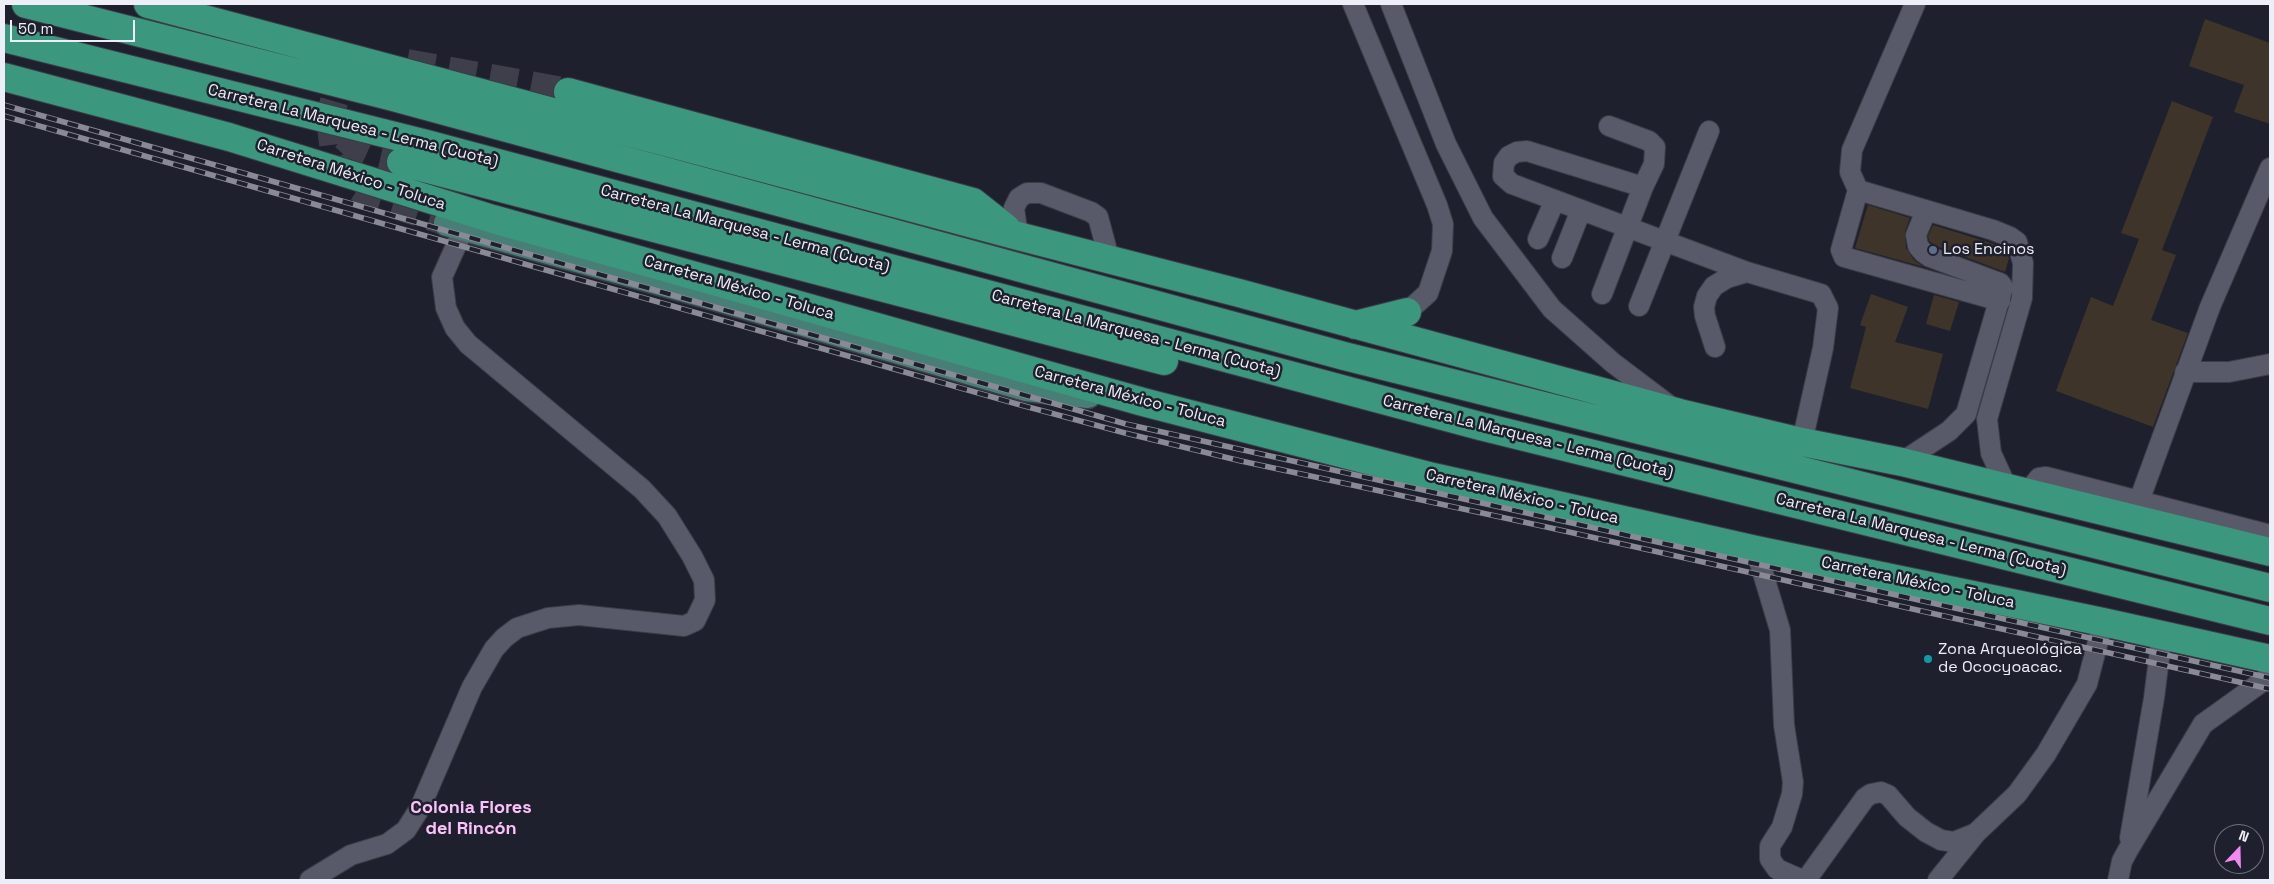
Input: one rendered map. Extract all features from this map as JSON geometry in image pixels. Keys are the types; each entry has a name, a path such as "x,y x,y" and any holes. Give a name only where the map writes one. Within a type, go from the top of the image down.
{"highway":[{"name":"Carretera La Marquesa - Lerma (Cuota)","path":"26,4 176,40 402,100 1344,356 2270,588"},
{"path":"148,4 1018,236 1109,258 1353,326 1680,413 1802,442 1902,462 2270,552"},
{"name":"Carretera La Marquesa - Lerma (Cuota)","path":"4,38 427,144 1480,426 2270,621"},
{"name":"Carretera México - Toluca","path":"4,77 229,137 493,219 1143,402 1434,477 1756,550 2103,622 2270,659"},
{"path":"568,92 973,202 1018,236"},
{"path":"400,162 1302,397 1480,426"},
{"path":"1353,326 1407,312"}],"main road":[{"path":"455,226 704,294 1026,388 1143,402"}],"street":[{"path":"1353,4 1443,224 1442,250 1428,294 1407,312"},
{"path":"1391,4 1446,144 1482,218 1552,309 1613,363 1680,413"},
{"path":"1916,4 1852,150 1850,172 1858,190 1841,250 1844,257 2000,301"},
{"path":"1602,294 1643,187 1654,164 1656,154 1655,147 1649,141 1609,126"},
{"path":"1639,306 1709,131"},
{"path":"1643,187 1527,151 1517,152 1509,156 1504,163 1504,176 1512,184 1747,272 1816,291 1827,303 1828,308 1823,348 1802,442"},
{"path":"2140,501 2210,307 2270,168"},
{"path":"1858,190 1993,230 2017,242 2022,255 2022,298 1987,420 1991,453 2017,490 2039,478 2046,477 2270,536"},
{"path":"1018,236 1014,208 1019,198 1027,193 1041,193 1091,212 1098,217 1109,258"},
{"path":"1538,239 1555,200"},
{"path":"1562,258 1581,210"},
{"path":"1902,462 1949,431 1966,414 2000,301 2002,284 1930,257 1918,246 1916,235 1926,211"},
{"path":"310,880 351,854 386,844 406,830 420,808 472,686 494,649 517,628 548,618 579,615 684,626 695,621 705,600 704,580 692,556 667,516 642,489 468,344 455,328 446,308 442,277 455,226"},
{"path":"1951,288 1958,268"},
{"path":"1715,347 1705,316 1704,307 1707,296 1714,286 1727,278 1747,272"},
{"path":"2185,372 2229,372 2270,364"},
{"path":"1966,414 1987,420"},
{"path":"1756,550 1780,630 1784,725 1792,782 1792,794 1782,827 1770,846 1770,859 1777,869 1802,880"},
{"path":"1938,880 1976,833 1998,814 2033,774 2073,712 2087,684 2103,622"},
{"path":"2128,850 2154,698 2162,635"},
{"path":"2118,880 2122,862 2128,850 2203,724 2270,676"},
{"path":"1806,880 1865,798 1871,794 1881,792 1888,795 1907,817 1926,832 1941,840 1954,842 1976,833"}],"building":[{"path":"2205,19 2270,43 2270,124 2234,112 2244,85 2189,66"},
{"path":"2172,101 2213,117 2162,250 2176,255 2151,320 2188,333 2153,427 2056,391 2091,297 2113,306 2139,239 2121,233"},
{"path":"1868,205 1910,218 1905,231 1906,248 1914,260 1924,267 1855,248"},
{"path":"1933,225 2004,247 2009,258 2005,272 1936,246 1929,241 1928,236"},
{"path":"1871,294 1908,307 1895,342 1943,354 1928,409 1850,388 1866,327 1860,325"},
{"path":"1934,295 1959,302 1950,331 1926,324"}],"tunnel":[{"path":"407,63 568,92"},
{"path":"355,66 345,75 338,88 329,119 335,128 354,145 380,157 401,162"},
{"path":"329,119 333,151 338,164 355,187 376,200 447,223"}],"railway":[{"path":"4,105 1126,424 2270,678"},
{"path":"4,116 1125,433 1241,461 1542,526 2270,689"}],"place":[{"name":"Los Encinos","path":"1933,250"},
{"name":"Zona Arqueológica de Ococyoacac.","path":"1928,659"}],"district":[{"name":"Colonia Flores del Rincón","path":"471,818"}]}
